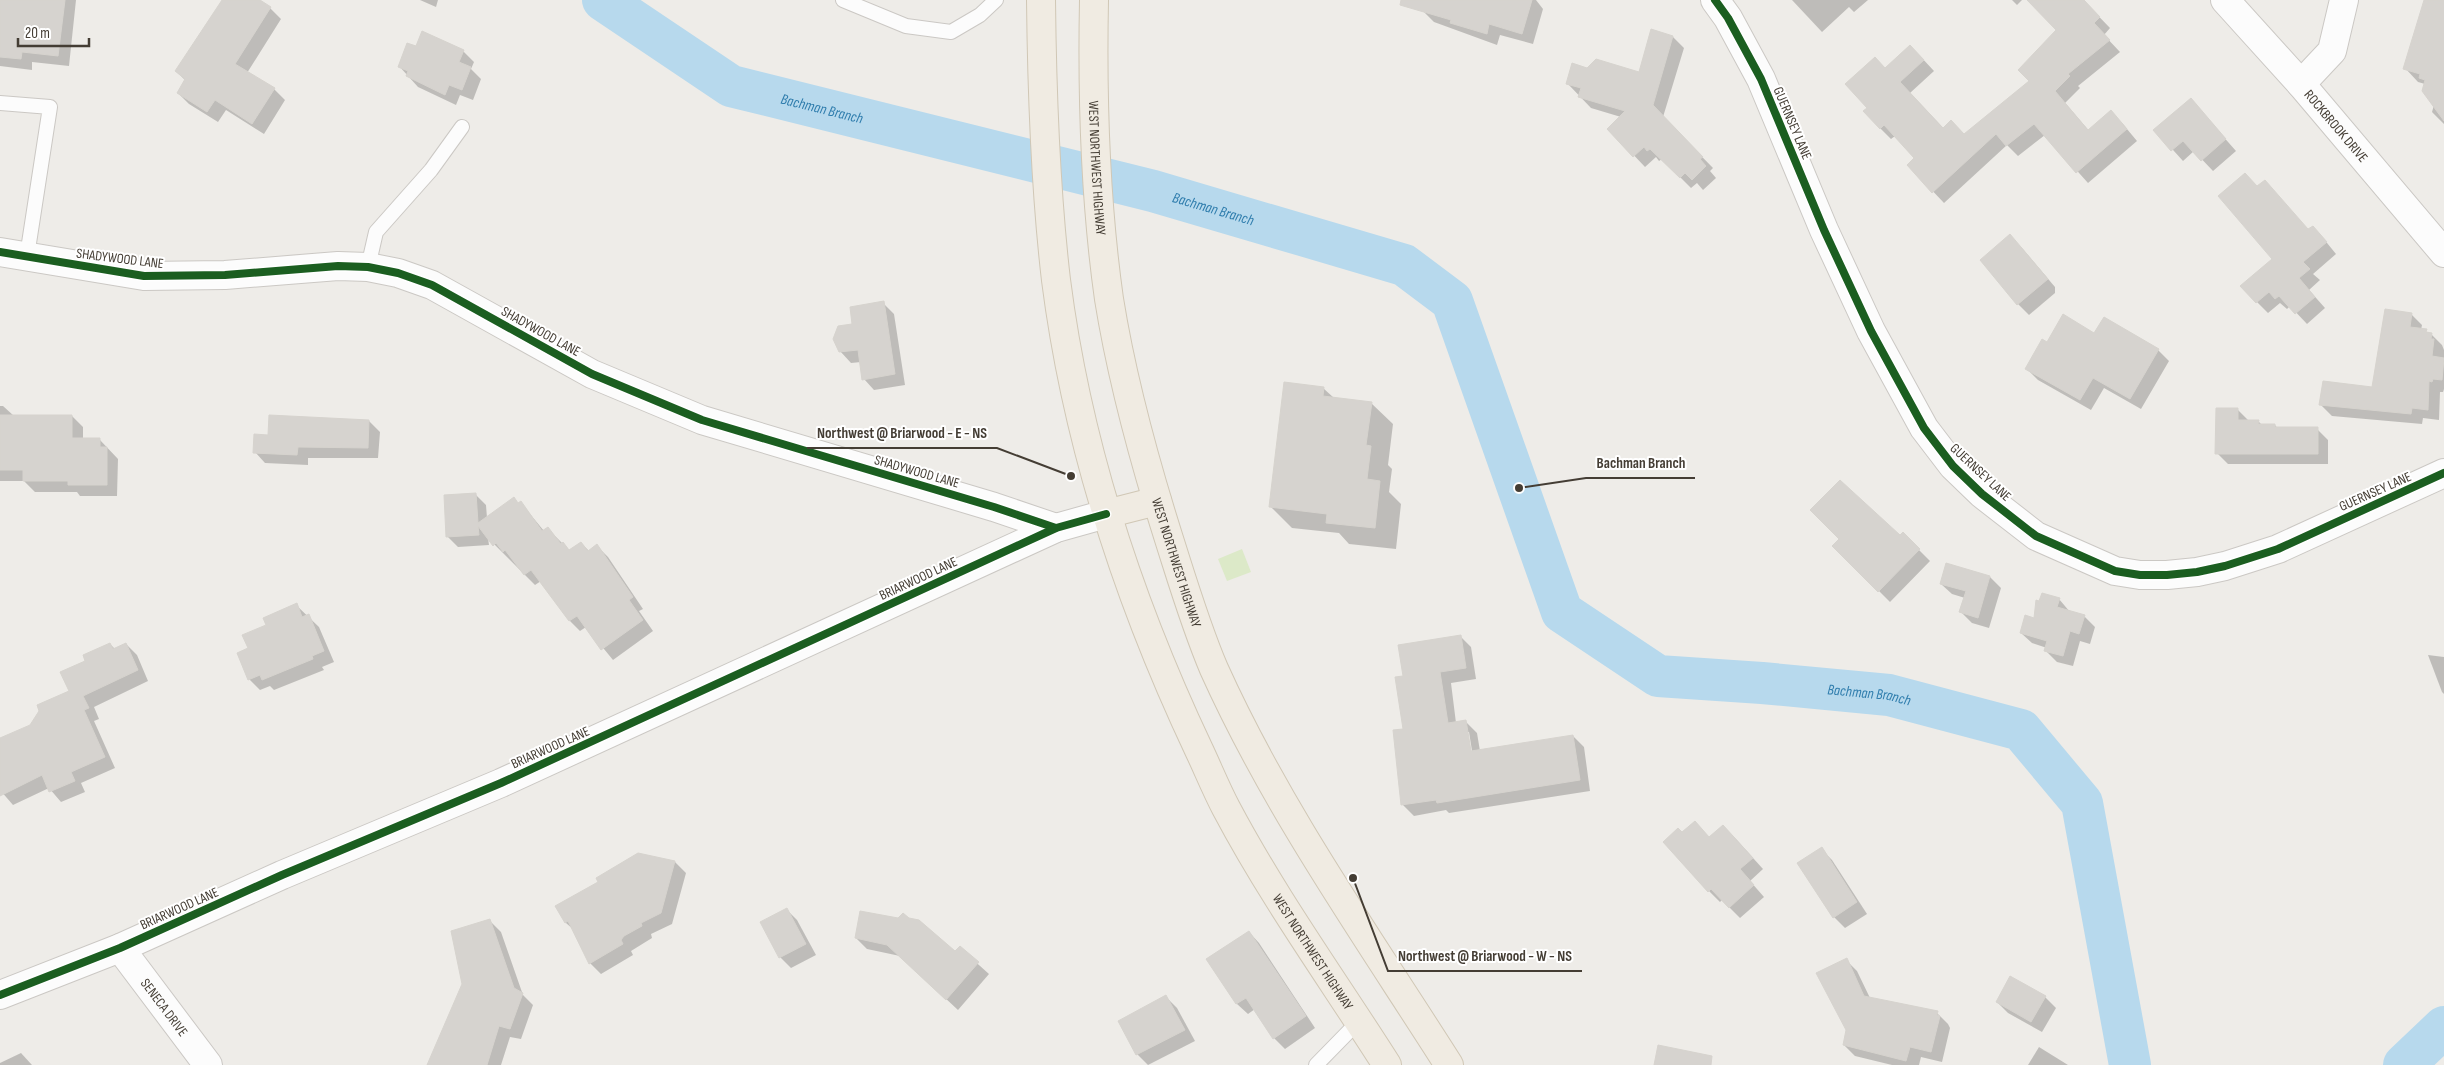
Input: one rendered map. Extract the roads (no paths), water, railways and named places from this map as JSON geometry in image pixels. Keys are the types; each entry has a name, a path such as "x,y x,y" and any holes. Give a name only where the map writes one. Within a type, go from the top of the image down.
{"main road":[{"name":"WEST NORTHWEST HIGHWAY","path":"1042,0 1043,134 1050,219 1066,345 1106,514 1153,648 1226,807 1332,983 1387,1065"},
{"name":"WEST NORTHWEST HIGHWAY","path":"1094,0 1093,51 1096,167 1109,298 1138,432 1157,501 1192,611 1208,652 1253,747 1304,839 1449,1065"},
{"path":"1106,514 1157,501"}],"street":[{"name":"GUERNSEY LANE","path":"1715,0 1728,18 1760,79 1824,230 1863,315 1924,428 1953,466 1982,494 2036,536 2115,571 2140,575 2167,576 2196,572 2225,566 2278,549 2444,473"},
{"name":"ROCKBROOK DRIVE","path":"2226,0 2301,84 2444,253"},
{"path":"2301,84 2332,51 2344,0"},
{"name":"SHADYWOOD LANE","path":"0,252 144,276 225,275 338,266 368,267 398,273 432,285 592,374 702,420 994,507 1056,528"},
{"name":"BRIARWOOD LANE","path":"0,995 120,948 291,872 501,783 1056,528 1106,514"},
{"name":"SENECA DRIVE","path":"120,948 208,1065"}],"lane":[{"path":"843,0 906,26 951,32 980,15 996,0"},
{"path":"0,103 50,107 27,256"},
{"path":"368,267 376,232 431,170 462,127"},
{"path":"1316,1065 1359,1021"}],"waterway":[{"name":"Bachman Branch","path":"603,0 731,86 1153,191 1404,265 1452,301 1562,612 1658,676 1762,683 1889,695 2021,730 2082,803 2130,1065"},
{"name":"Bachman Branch","path":"2404,1065 2444,1027"}],"place":[{"name":"Northwest @ Briarwood - E - NS","path":"1071,476"},
{"name":"Bachman Branch","path":"1519,488"},
{"name":"Northwest @ Briarwood - W - NS","path":"1353,878"}]}
